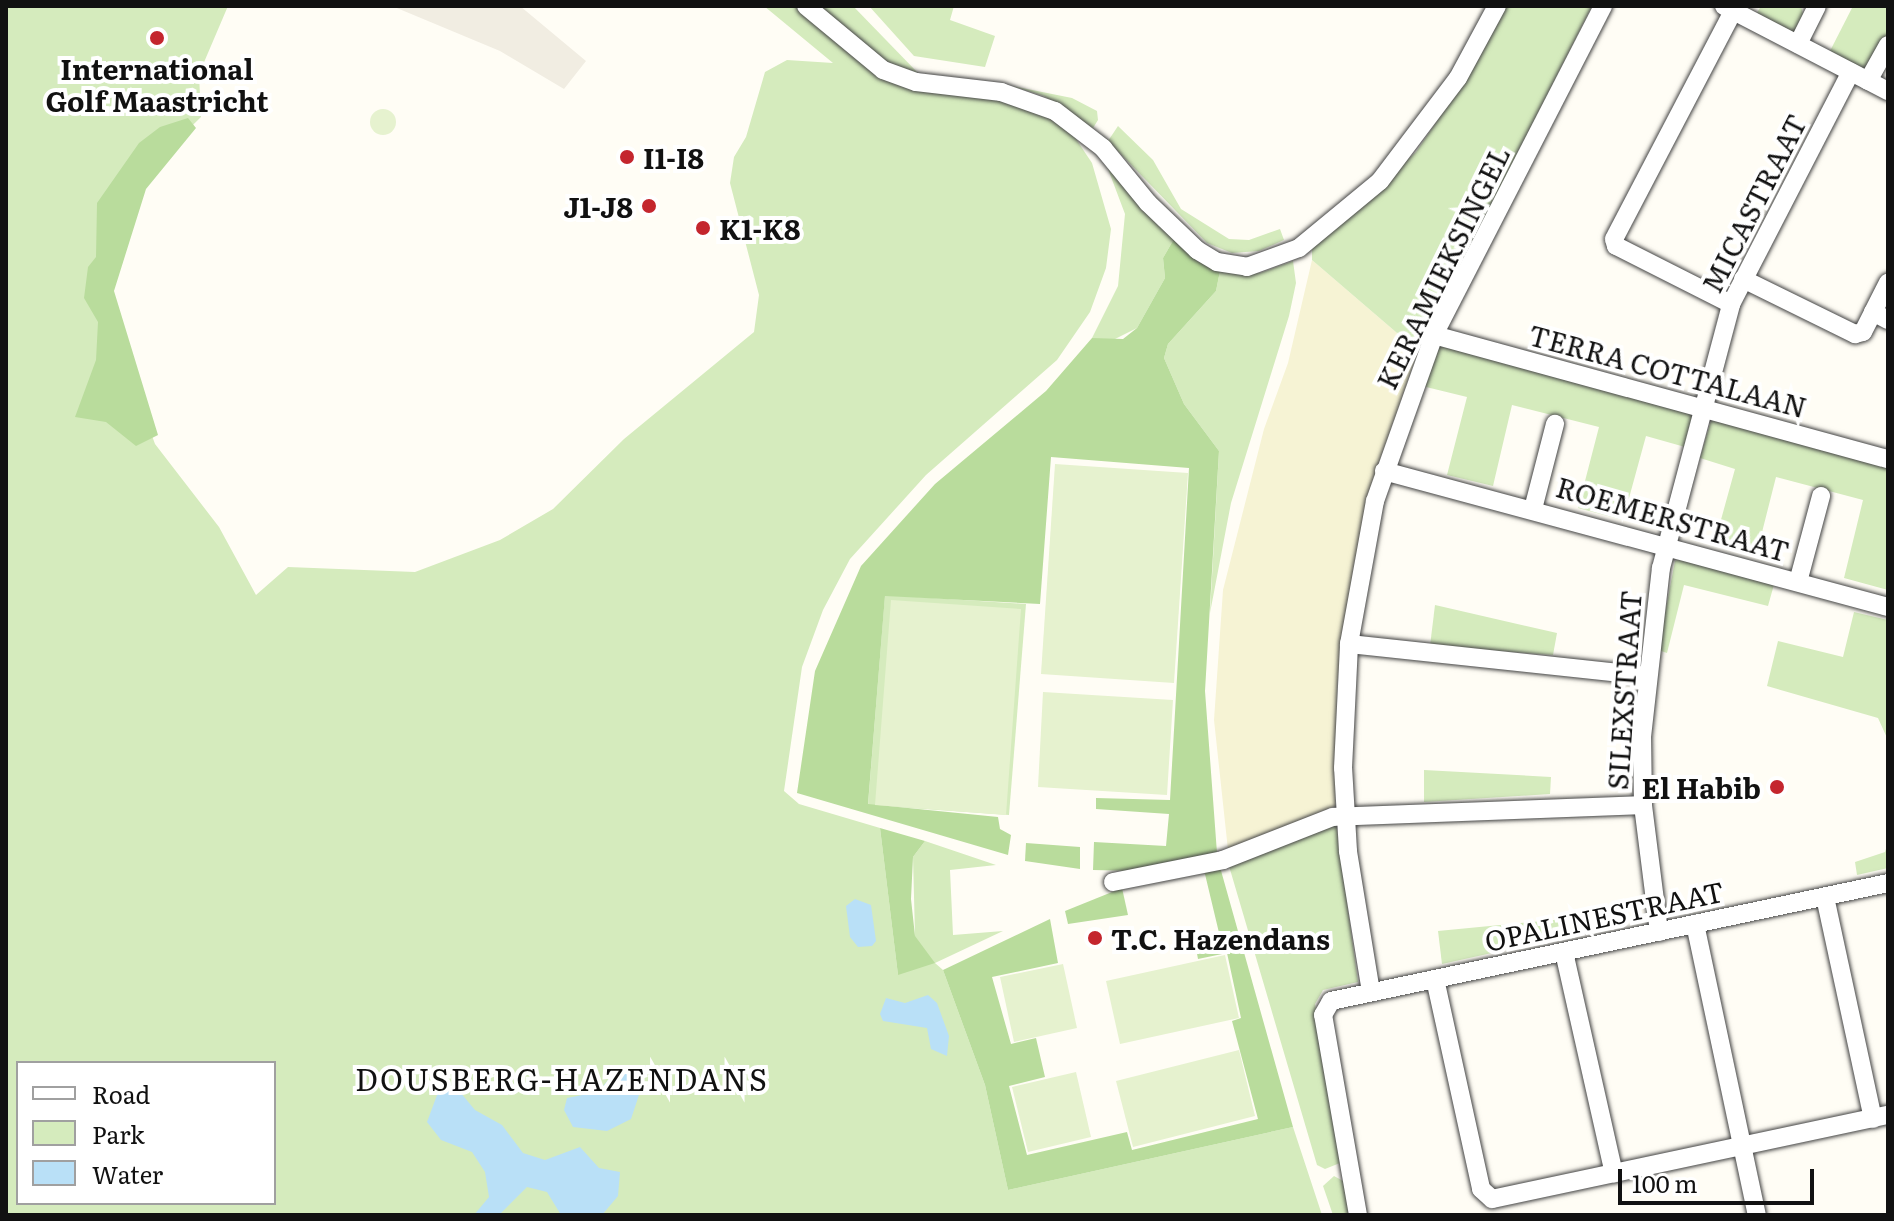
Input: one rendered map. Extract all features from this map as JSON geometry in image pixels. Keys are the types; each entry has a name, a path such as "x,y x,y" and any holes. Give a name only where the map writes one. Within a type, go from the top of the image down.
{"street":[{"path":"806,6 883,70 916,82 1001,92 1055,111 1103,148 1197,250 1217,262 1247,267 1299,248 1380,181 1448,93 1497,6"},
{"name":"KERAMIEKSINGEL","path":"1371,992 1339,817 1349,644 1366,540 1384,471 1434,335 1603,6"},
{"path":"1798,44 1817,6"},
{"path":"1731,304 1616,246 1614,239 1727,7 1888,91"},
{"path":"1868,81 1888,45"},
{"name":"MICASTRAAT","path":"1703,409 1731,304 1851,72"},
{"path":"1743,279 1855,334 1863,332 1881,316 1888,283"},
{"name":"TERRA COTTALAAN","path":"1434,335 1888,459"},
{"name":"SILEXSTRAAT","path":"1659,932 1643,805 1647,676 1667,546 1703,409"},
{"name":"ROEMERSTRAAT","path":"1533,509 1555,424"},
{"name":"ROEMERSTRAAT","path":"1384,471 1888,607"},
{"name":"ROEMERSTRAAT","path":"1798,582 1821,496"},
{"path":"1349,644 1647,676"},
{"path":"1113,882 1223,860 1339,817 1643,805"},
{"name":"OPALINESTRAAT","path":"1358,1215 1323,1015 1331,1001 1888,883"},
{"path":"1435,979 1485,1196 1614,1173 1880,1117 1825,897"},
{"path":"1695,924 1757,1215"},
{"path":"1564,952 1614,1173"}],"shaded area":[{"path":"392,6 520,6 586,61 564,89 500,51"},
{"path":"1312,260 1418,351 1381,457 1354,563 1337,684 1335,806 1228,850 1214,720 1223,590 1264,429 1288,363"}],"green space":[{"path":"6,6 228,6 199,74 201,117 145,172 101,295 155,444 219,527 256,595 288,567 415,572 500,540 553,509 624,439 754,332 759,295 730,183 734,157 746,137 765,72 787,60 833,63 764,6 794,6 882,76 1027,103 1068,127 1092,163 1111,229 1106,268 1090,312 1057,360 926,475 850,559 823,610 802,667 784,791 799,804 880,828 898,975 915,936 913,857 925,841 996,865 950,870 953,935 1003,931 935,963 943,970 985,1085 1008,1190 1293,1127 1322,1215 6,1215"},
{"path":"819,6 853,6 918,73 888,63"},
{"path":"869,6 954,6 950,20 995,36 985,67 914,56"},
{"path":"1506,6 1592,6 1418,351 1312,260 1312,247 1416,152 1477,62"},
{"path":"1761,6 1801,6 1805,22 1798,35 1757,13"},
{"path":"1853,6 1888,6 1888,39 1870,73 1830,51"},
{"path":"1012,86 1072,98 1097,111 1098,120 1093,128 1044,96"},
{"path":"383,109 392,113 396,122 392,131 383,135 374,131 370,122 374,113"},
{"path":"188,118 196,128 146,189 114,291 158,435 136,446 106,422 75,417 96,360 98,322 84,298 88,267 96,257 97,203 139,143 160,127"},
{"path":"1118,126 1153,160 1181,209 1229,239 1249,240 1280,229 1284,240 1259,251 1232,253 1207,243 1108,141"},
{"path":"1105,161 1174,239 1163,258 1165,278 1137,328 1109,342 1092,338 1118,286 1125,214"},
{"path":"1174,239 1197,261 1220,271 1216,291 1168,344 1164,358 1184,404 1219,451 1205,691 1217,853 1137,871 1093,870 1094,842 1166,846 1169,814 1096,809 1096,798 1170,800 1189,468 1051,457 1040,604 885,596 868,804 998,817 1000,829 1011,835 1008,855 797,793 815,671 861,566 935,484 1046,391 1092,338 1123,339 1137,328 1165,278 1163,258"},
{"path":"1293,261 1296,283 1289,316 1231,503 1210,613 1219,451 1184,404 1164,358 1168,344 1216,291 1220,271 1260,273"},
{"path":"1439,344 1693,412 1685,447 1646,436 1623,520 1578,508 1599,427 1512,405 1493,486 1447,475 1467,397 1422,386"},
{"path":"1712,417 1888,465 1888,590 1844,578 1863,500 1776,477 1756,556 1714,545 1735,469 1700,458"},
{"path":"1055,464 1188,473 1174,683 1041,674"},
{"path":"1682,558 1775,581 1768,606 1684,585 1667,653 1658,650 1675,561"},
{"path":"885,595 1026,604 1009,815 868,805"},
{"path":"891,600 1021,609 1006,815 875,805"},
{"path":"1435,605 1557,633 1553,655 1430,646"},
{"path":"1854,612 1888,620 1888,740 1878,718 1767,686 1778,641 1843,657"},
{"path":"1043,692 1173,700 1167,795 1038,787"},
{"path":"1424,770 1551,777 1550,794 1424,802"},
{"path":"1336,823 1358,982 1323,990 1315,1004 1340,1163 1325,1169 1317,1165 1229,866"},
{"path":"880,828 925,841 913,857 911,899 915,936 935,963 898,975"},
{"path":"1888,842 1888,868 1857,875 1855,862 1885,852"},
{"path":"1026,843 1080,847 1080,869 1025,861"},
{"path":"1220,867 1293,1127 1008,1190 985,1085 943,970 1050,919 1058,963 992,977 1011,1044 1036,1038 1045,1077 1009,1086 1027,1155 1127,1132 1132,1150 1258,1119 1232,1021 1241,1018 1227,953 1198,959 1195,943 1220,937 1204,870"},
{"path":"1122,888 1128,915 1068,924 1065,911"},
{"path":"1564,919 1565,937 1442,964 1438,931"},
{"path":"1225,955 1239,1018 1120,1044 1106,981"},
{"path":"1063,964 1077,1028 1014,1042 1000,977"},
{"path":"1239,1050 1255,1116 1133,1147 1116,1081"},
{"path":"1076,1072 1091,1137 1028,1152 1012,1087"},
{"path":"1334,1176 1345,1182 1352,1215 1333,1215 1323,1186"}],"water":[{"path":"855,899 871,905 876,941 872,946 858,947 850,937 846,906"},
{"path":"928,995 937,1003 949,1036 947,1056 931,1049 927,1028 883,1021 880,1014 886,998 905,1003"},
{"path":"628,1067 641,1089 631,1119 607,1131 573,1127 564,1110 567,1098 598,1092 618,1068"},
{"path":"455,1086 475,1110 502,1125 523,1153 545,1160 580,1147 599,1168 620,1172 618,1196 602,1215 561,1215 547,1192 527,1187 499,1215 474,1215 489,1197 485,1172 472,1152 441,1140 427,1122 440,1087"}],"place":[{"name":"International Golf Maastricht","path":"157,38"},
{"name":"I1-I8","path":"627,157"},
{"name":"J1-J8","path":"649,206"},
{"name":"K1-K8","path":"703,228"},
{"name":"El Habib","path":"1777,787"},
{"name":"T.C. Hazendans","path":"1095,938"}],"district":[{"name":"DOUSBERG-HAZENDANS","path":"562,1078"}]}
